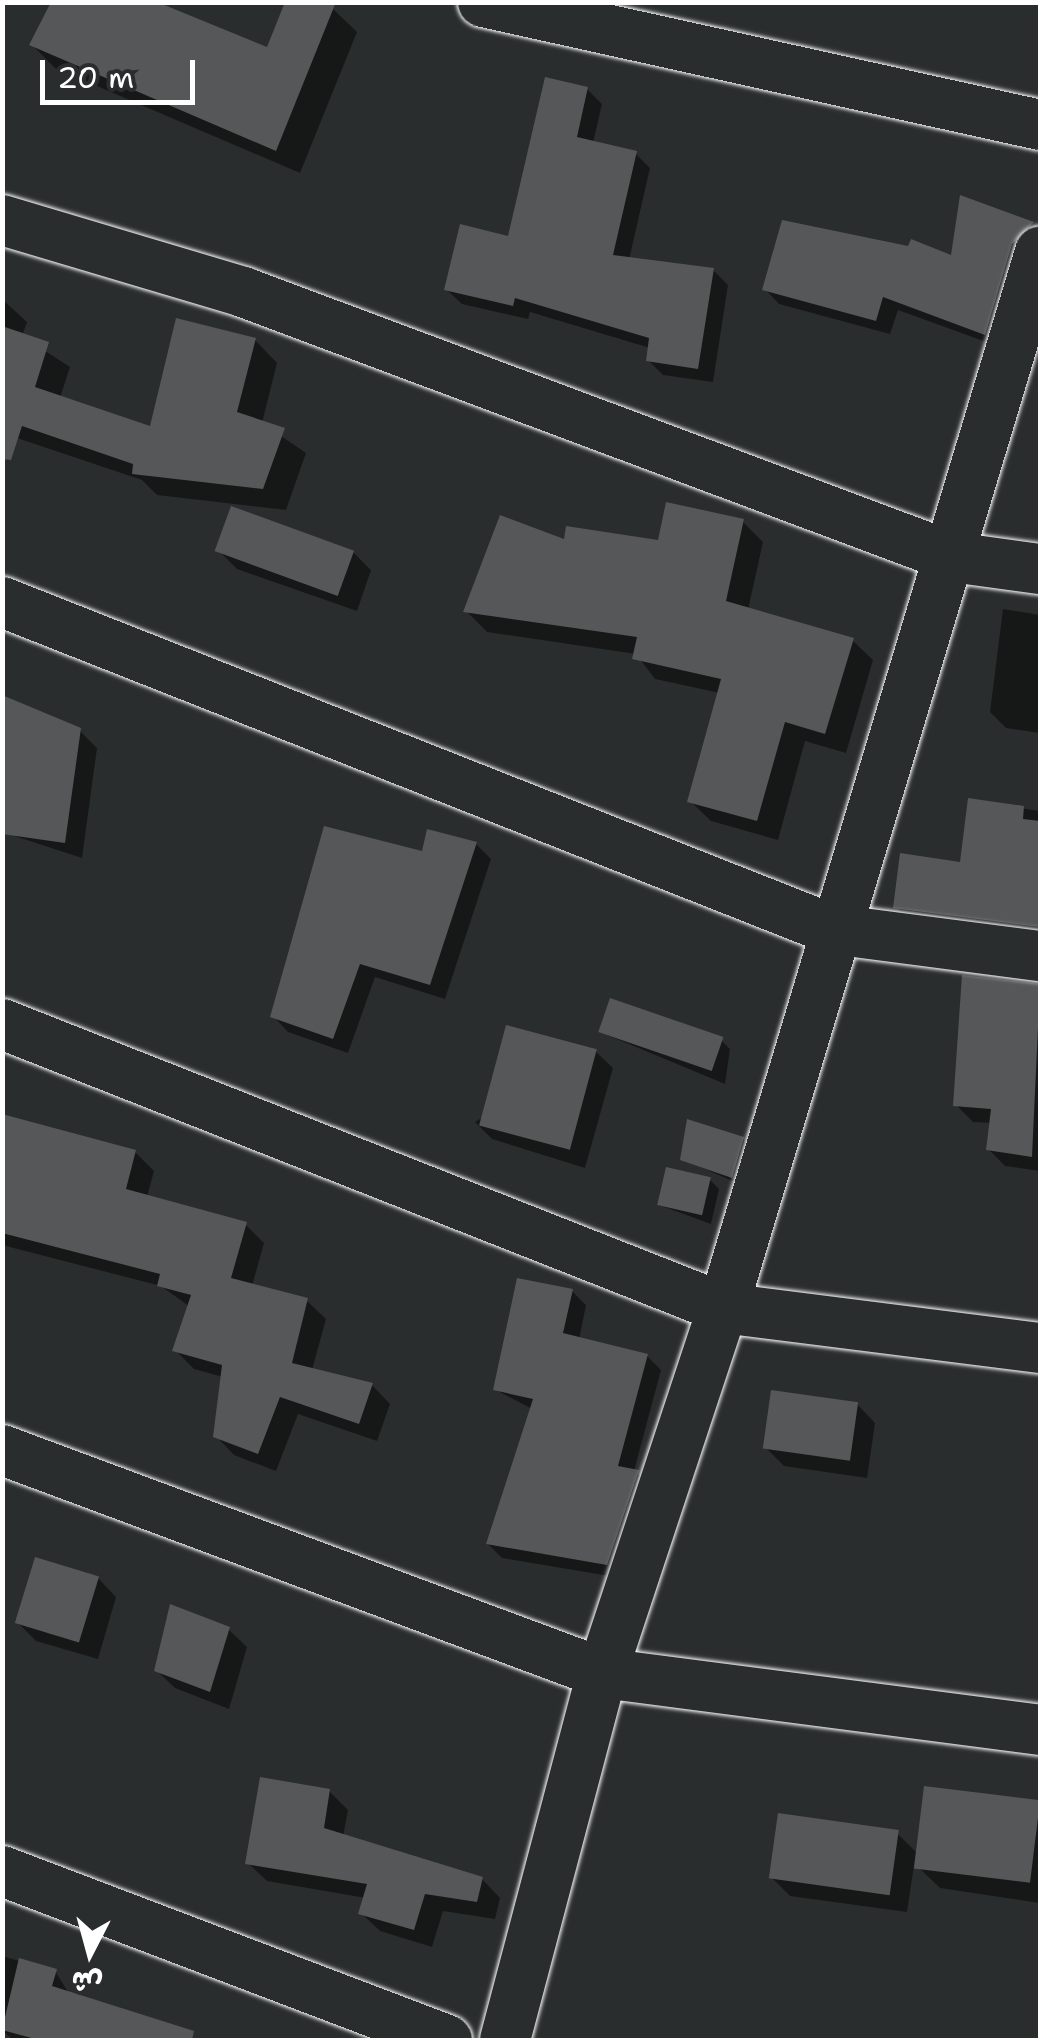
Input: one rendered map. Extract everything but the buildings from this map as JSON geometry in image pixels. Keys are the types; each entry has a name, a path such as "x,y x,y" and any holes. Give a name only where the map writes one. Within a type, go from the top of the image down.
{"street":[{"path":"483,2 1040,125"},
{"path":"2,220 243,292 952,557 1040,568"},
{"path":"505,2040 602,1673 723,1308 831,929 952,557 1040,252"},
{"path":"2,602 831,929 1040,956"},
{"path":"2,1024 723,1308 1040,1348"},
{"path":"2,1450 602,1673 1040,1730"},
{"path":"2,1870 447,2040"}]}
